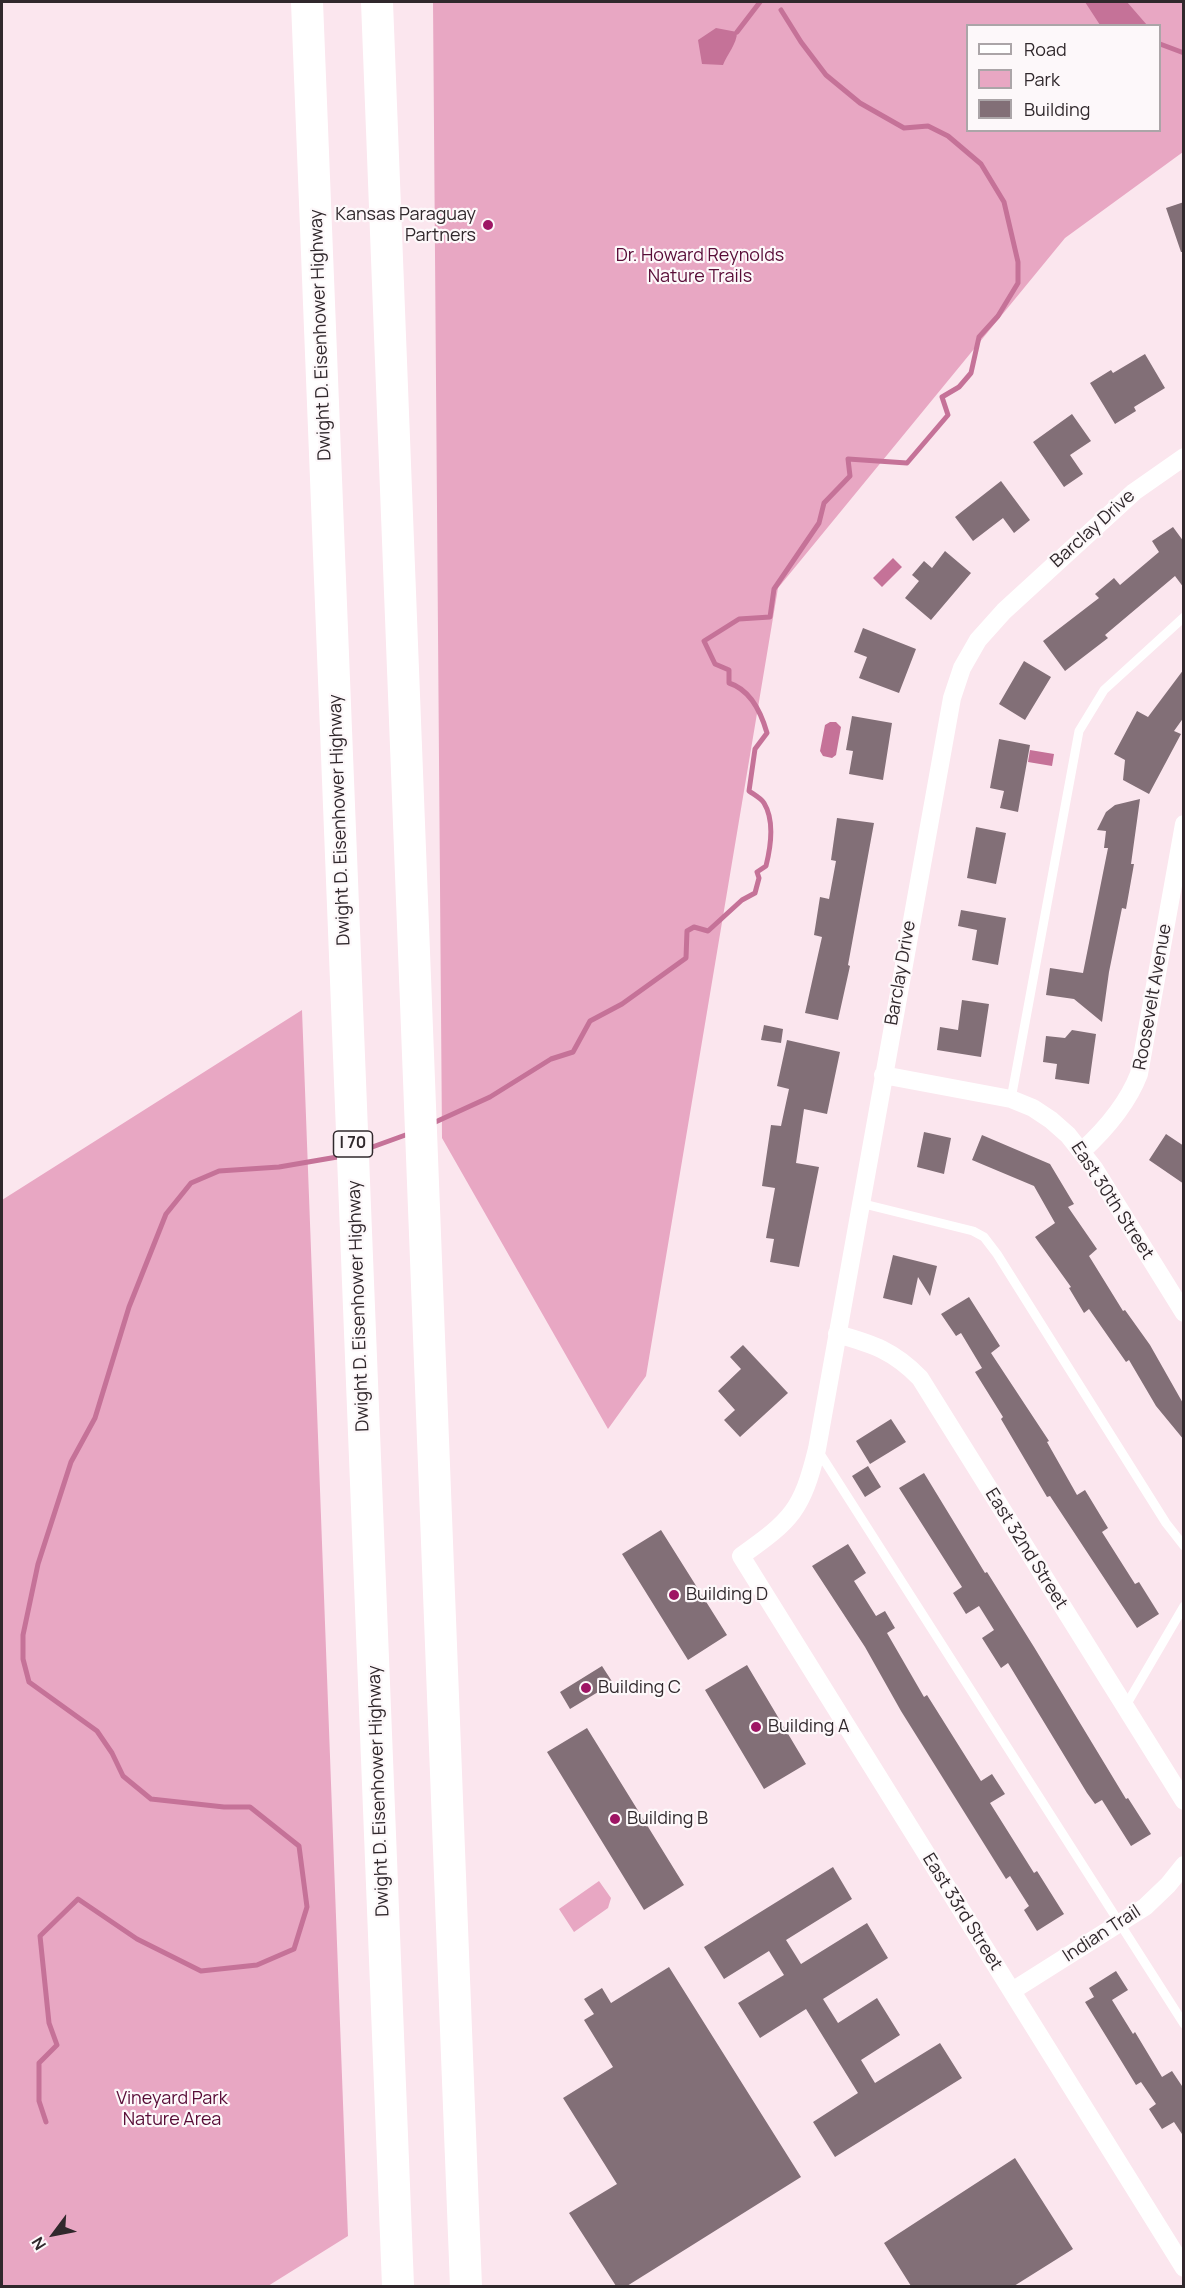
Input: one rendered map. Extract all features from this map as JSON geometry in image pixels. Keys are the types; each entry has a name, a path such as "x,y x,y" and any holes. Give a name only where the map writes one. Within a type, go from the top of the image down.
{"highway":[{"name":"Dwight D. Eisenhower Highway","path":"307,2 398,2286"},
{"path":"376,2 466,2286"}],"street":[{"name":"Barclay Drive","path":"741,1556 770,1535 795,1510 809,1481 818,1449 860,1203 952,698 963,668 978,640 1032,584 1134,492 1184,457"},
{"name":"Roosevelt Avenue","path":"1082,1151 1099,1135 1125,1102 1139,1074 1184,824"},
{"name":"East 30th Street","path":"883,1075 1011,1099 1033,1108 1051,1120 1082,1151 1184,1312"},
{"name":"East 32nd Street","path":"837,1334 890,1352 906,1363 920,1378 1184,1801"},
{"name":"East 33rd Street","path":"741,1556 1184,2268"},
{"name":"Indian Trail","path":"1012,1991 1119,1924 1157,1896 1184,1865"}],"lane":[{"path":"1011,1099 1079,730 1104,690 1184,617"},
{"path":"860,1203 957,1225 984,1237 997,1254 1166,1523 1184,1546"},
{"path":"818,1449 1184,2024"},
{"path":"1166,1523 1184,1541"},
{"path":"1125,1707 1184,1606"}],"green space":[{"name":"Dr. Howard Reynolds Nature Trails","path":"433,2 1183,2 1183,152 1065,238 778,588 646,1376 608,1429 442,1138"},
{"name":"Vineyard Park Nature Area","path":"302,1010 348,2236 268,2286 2,2286 2,1200"},
{"path":"599,1881 611,1898 608,1908 574,1932 559,1909"}],"shaded area":[{"path":"1085,2 1127,2 1146,24 1099,24"},
{"path":"716,28 737,32 735,41 723,65 702,64 698,40"},
{"path":"893,558 902,567 882,587 873,578"},
{"path":"836,722 841,727 836,755 832,758 823,756 820,751 825,725"},
{"path":"1030,750 1054,754 1052,766 1028,762"}],"building":[{"path":"1184,202 1184,252 1181,252 1166,208"},
{"path":"1145,354 1165,388 1134,407 1136,411 1115,424 1090,383 1111,370 1113,373"},
{"path":"1072,414 1091,441 1070,455 1083,474 1064,487 1033,442"},
{"path":"1001,481 1030,520 1014,533 1003,518 973,541 955,517"},
{"path":"1173,527 1184,542 1184,588 1175,576 1105,635 1108,638 1065,671 1043,641 1099,598 1095,594 1114,578 1120,585 1159,552 1152,541"},
{"path":"945,551 971,573 931,620 905,598 919,581 912,575 924,561 932,568"},
{"path":"863,628 916,649 899,693 859,678 867,657 854,652"},
{"path":"1024,661 1051,677 1025,720 999,704"},
{"path":"1184,669 1184,717 1174,731 1181,734 1149,794 1123,780 1125,760 1114,754 1137,711 1148,717"},
{"path":"852,716 892,723 883,780 849,774 853,751 846,750"},
{"path":"999,739 1030,745 1018,812 1000,808 1004,791 990,788"},
{"path":"1140,799 1131,864 1134,864 1126,909 1122,908 1109,972 1102,1022 1074,999 1046,995 1050,968 1083,973 1108,848 1104,848 1106,831 1097,830 1106,812 1115,805"},
{"path":"837,818 874,823 848,965 850,966 838,1020 805,1013 822,937 814,935 820,897 829,899 836,861 831,860"},
{"path":"976,827 1006,833 996,884 967,878"},
{"path":"961,910 1006,918 998,965 972,960 977,930 958,926"},
{"path":"962,1000 989,1004 981,1057 937,1050 940,1027 958,1030"},
{"path":"764,1025 783,1029 781,1043 761,1040"},
{"path":"1072,1030 1096,1034 1089,1084 1055,1079 1057,1064 1043,1062 1046,1036 1065,1038"},
{"path":"787,1040 840,1052 827,1114 804,1109 796,1163 819,1167 799,1267 770,1262 774,1239 766,1238 775,1188 762,1186 771,1125 781,1126 789,1089 777,1086"},
{"path":"924,1132 951,1138 944,1174 917,1167"},
{"path":"1166,1134 1184,1146 1184,1184 1149,1160"},
{"path":"982,1135 1050,1164 1074,1204 1068,1207 1097,1249 1089,1256 1123,1311 1125,1310 1150,1345 1184,1405 1184,1440 1156,1406 1129,1360 1126,1362 1089,1309 1084,1313 1069,1288 1071,1287 1035,1237 1055,1223 1034,1186 972,1160"},
{"path":"893,1255 937,1266 930,1296 918,1277 912,1305 883,1298"},
{"path":"969,1297 1000,1346 991,1353 1049,1441 1047,1442 1077,1495 1085,1490 1108,1528 1102,1532 1135,1584 1139,1582 1159,1614 1137,1628 1050,1496 1047,1497 1001,1419 1003,1417 975,1372 982,1368 961,1333 956,1336 941,1314"},
{"path":"743,1345 788,1393 740,1437 724,1420 735,1410 718,1391 741,1369 730,1357"},
{"path":"891,1419 906,1442 870,1464 856,1441"},
{"path":"868,1466 881,1487 865,1497 852,1476"},
{"path":"924,1473 985,1573 987,1572 1034,1647 1126,1799 1128,1798 1151,1834 1131,1846 1102,1800 1095,1804 1087,1793 1008,1663 1001,1668 982,1638 994,1630 979,1606 966,1614 953,1593 962,1587 899,1488"},
{"name":"Building D","path":"661,1530 727,1635 688,1660 622,1554"},
{"path":"848,1544 866,1573 854,1581 876,1616 885,1611 895,1628 887,1633 924,1697 927,1695 981,1781 992,1774 1005,1794 990,1803 1034,1873 1037,1871 1064,1914 1037,1931 1024,1910 1029,1906 1010,1876 1006,1879 901,1711 865,1647 812,1566"},
{"name":"Building A","path":"747,1665 806,1764 764,1789 705,1690"},
{"name":"Building C","path":"602,1666 613,1683 570,1709 560,1692"},
{"name":"Building B","path":"587,1728 684,1885 644,1910 547,1752"},
{"path":"833,1867 852,1899 786,1940 801,1964 867,1923 888,1958 823,1999 838,2023 877,1998 900,2035 861,2060 875,2083 940,2043 962,2078 835,2157 813,2122 858,2093 806,2009 760,2038 738,2003 784,1975 769,1951 724,1979 704,1947"},
{"path":"669,1967 801,2177 627,2286 616,2286 569,2213 617,2184 563,2098 613,2067 584,2020 594,2014 584,1999 602,1988 611,2003"},
{"path":"1116,1971 1128,1990 1112,2000 1133,2034 1135,2032 1162,2077 1172,2071 1184,2089 1184,2137 1174,2122 1162,2129 1149,2109 1156,2104 1141,2082 1136,2085 1085,2002 1094,1997 1089,1988"},
{"path":"1015,2158 1073,2249 1014,2286 911,2286 884,2243"}],"waterway":[{"path":"737,32 760,2"},
{"path":"431,1124 490,1097 551,1059 573,1052 590,1021 622,1004 686,958 687,931 694,927 708,931 742,900 755,893 759,878 757,872 766,866 771,826 764,803 749,791 755,749 767,733 754,703 737,686 729,683 729,670 715,664 704,641 739,619 770,617 774,589 819,523 824,503 850,476 848,459 907,463 948,415 942,397 959,387 971,373 979,337 998,316 1018,283 1018,262 1004,202 981,164 948,136 928,126 904,128 860,103 826,75 781,10"},
{"path":"1161,44 1184,53"},
{"path":"364,1150 411,1133"},
{"path":"46,2122 39,2101 39,2063 57,2045 49,2023 40,1936 78,1899 137,1939 201,1971 257,1965 294,1949 307,1907 299,1846 250,1807 224,1807 151,1799 123,1776 112,1753 97,1731 29,1682 23,1659 23,1635 38,1564 71,1462 95,1418 129,1307 166,1214 191,1183 219,1171 279,1167 343,1156"}],"place":[{"name":"Kansas Paraguay Partners","path":"488,225"},
{"name":"Building D","path":"674,1595"},
{"name":"Building C","path":"586,1688"},
{"name":"Building A","path":"756,1727"},
{"name":"Building B","path":"615,1819"}]}
